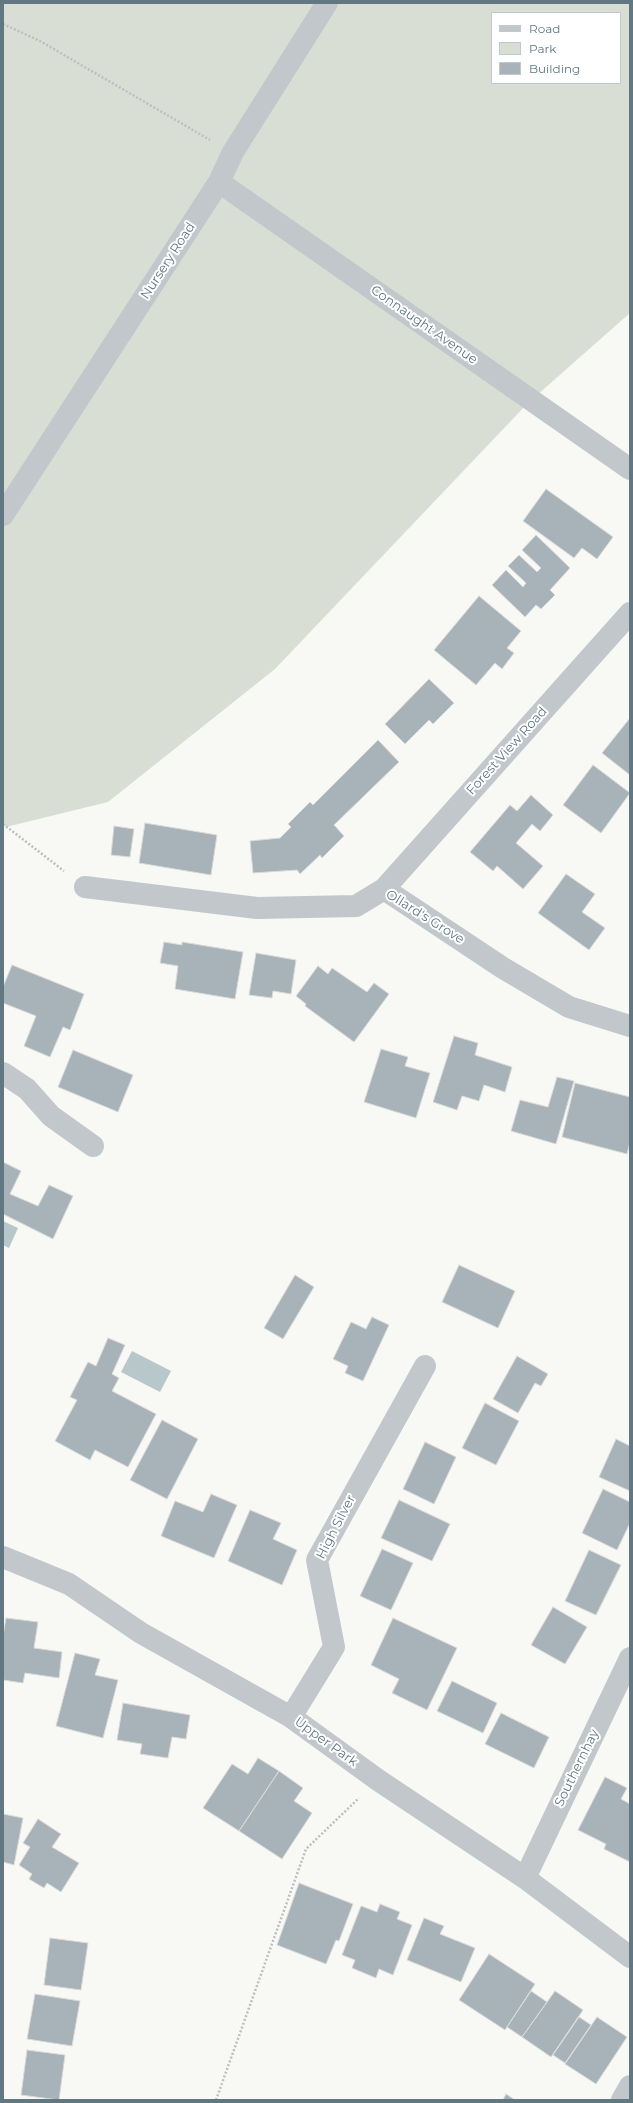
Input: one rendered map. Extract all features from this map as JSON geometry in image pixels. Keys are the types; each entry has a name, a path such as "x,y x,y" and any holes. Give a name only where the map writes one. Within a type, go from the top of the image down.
{"street":[{"name":"Nursery Road","path":"3,515 219,182 233,152 327,3"},
{"name":"Connaught Avenue","path":"219,182 630,468"},
{"name":"Forest View Road","path":"384,889 630,613"},
{"name":"Ollard's Grove","path":"85,887 257,908 356,906 384,889 503,968 569,1007 630,1026"},
{"path":"3,1073 27,1089 51,1116 93,1146"},
{"name":"High Silver","path":"291,1717 334,1647 317,1560 425,1366"},
{"name":"Upper Park","path":"3,1557 69,1584 141,1633 291,1717 378,1780 525,1878 630,1957"},
{"name":"Southernhay","path":"525,1878 630,1658"},
{"path":"622,2100 630,2086"}],"path":[{"path":"3,24 40,41 233,152"},
{"path":"3,824 85,887"},
{"path":"216,2100 306,1849 378,1780"}],"green space":[{"path":"3,3 630,3 630,313 528,403 275,669 108,802 6,827 3,824"}],"shaded area":[{"path":"3,1221 18,1228 9,1248 3,1245"},
{"path":"132,1351 171,1371 160,1392 121,1372"}],"building":[{"path":"546,489 613,537 597,559 582,548 574,558 523,521"},
{"path":"536,535 570,568 550,590 555,595 541,609 536,605 525,617 492,585 506,570 523,587 526,583 508,566 519,555 537,572 541,568 522,550"},
{"path":"479,596 521,631 507,648 514,653 502,669 495,663 476,685 434,650"},
{"path":"429,679 454,703 433,724 429,720 405,744 385,724"},
{"path":"630,718 630,775 602,753"},
{"path":"378,740 399,762 334,825 344,836 322,858 320,855 300,874 297,870 253,873 250,841 280,838 291,827 288,824 310,802 313,805"},
{"path":"593,765 630,793 601,833 563,805"},
{"path":"531,795 553,815 540,831 532,824 516,843 543,866 523,889 497,866 493,871 470,852 510,805 517,811"},
{"path":"145,823 217,835 211,875 139,863"},
{"path":"114,826 134,829 130,857 111,855"},
{"path":"566,874 595,894 582,912 605,928 589,950 538,913"},
{"path":"164,942 182,945 182,942 243,952 235,999 175,989 178,966 160,963"},
{"path":"256,953 296,960 291,994 273,991 272,998 249,995"},
{"path":"12,965 84,994 70,1030 63,1027 50,1057 24,1046 36,1016 3,1003 3,987"},
{"path":"318,966 328,974 332,968 367,992 374,983 389,994 354,1042 305,1006 306,1004 296,996"},
{"path":"454,1036 478,1043 475,1055 512,1067 505,1092 484,1085 479,1101 462,1096 457,1110 433,1102"},
{"path":"381,1049 408,1057 405,1066 430,1073 416,1118 364,1102"},
{"path":"73,1050 133,1075 118,1112 58,1087"},
{"path":"557,1077 574,1081 556,1144 511,1131 520,1100 548,1107"},
{"path":"575,1083 630,1097 630,1142 627,1154 562,1137"},
{"path":"3,1162 21,1171 10,1194 38,1206 49,1185 73,1196 53,1239 3,1214"},
{"path":"459,1265 515,1291 498,1328 442,1302"},
{"path":"295,1275 314,1287 283,1339 264,1328"},
{"path":"372,1317 389,1325 363,1381 345,1373 348,1366 333,1359 351,1322 366,1329"},
{"path":"108,1338 125,1345 112,1374 119,1378 112,1391 156,1414 128,1467 95,1450 90,1460 55,1441 77,1400 70,1397 88,1362 96,1366"},
{"path":"517,1356 548,1374 541,1386 535,1383 518,1413 493,1399"},
{"path":"485,1403 519,1421 496,1465 462,1448"},
{"path":"162,1420 198,1439 167,1499 130,1480"},
{"path":"616,1439 630,1446 630,1491 599,1477"},
{"path":"425,1442 456,1457 434,1504 403,1489"},
{"path":"603,1489 630,1502 630,1523 617,1550 582,1533"},
{"path":"211,1494 237,1505 214,1558 161,1536 175,1501 203,1512"},
{"path":"399,1500 450,1524 432,1561 381,1538"},
{"path":"250,1510 281,1523 273,1539 297,1550 282,1585 228,1561"},
{"path":"382,1549 413,1563 391,1610 360,1596"},
{"path":"589,1550 621,1565 596,1615 565,1601"},
{"path":"553,1607 587,1627 565,1664 531,1645"},
{"path":"6,1618 38,1622 34,1648 62,1652 59,1678 25,1673 23,1683 3,1680 3,1636"},
{"path":"393,1618 457,1648 427,1710 392,1693 399,1679 371,1665"},
{"path":"75,1653 100,1659 95,1675 118,1680 103,1738 56,1726"},
{"path":"452,1681 497,1703 483,1733 437,1711"},
{"path":"123,1703 190,1715 186,1739 172,1737 168,1758 140,1754 142,1744 117,1740"},
{"path":"501,1713 549,1737 534,1768 485,1744"},
{"path":"258,1758 279,1771 239,1831 203,1808 232,1764 248,1774"},
{"path":"279,1771 303,1788 294,1801 312,1813 282,1859 239,1831"},
{"path":"605,1777 627,1788 621,1799 630,1804 630,1862 604,1849 606,1844 578,1830"},
{"path":"3,1814 23,1818 14,1865 3,1862"},
{"path":"38,1819 61,1834 52,1847 79,1863 61,1892 47,1883 44,1888 29,1879 32,1874 19,1865 30,1847 23,1843"},
{"path":"299,1883 353,1904 339,1941 336,1940 326,1964 277,1945"},
{"path":"380,1904 400,1912 397,1919 412,1925 393,1975 379,1969 376,1978 352,1968 355,1960 342,1955 361,1906 377,1912"},
{"path":"424,1918 444,1926 440,1934 475,1948 461,1982 407,1960"},
{"path":"50,1938 88,1943 81,1990 44,1985"},
{"path":"489,1954 535,1984 505,2030 459,2000"},
{"path":"531,1991 547,2002 522,2037 507,2027"},
{"path":"555,1991 583,2010 551,2057 522,2037"},
{"path":"35,1994 80,2001 72,2046 27,2039"},
{"path":"579,2017 591,2025 565,2063 553,2055"},
{"path":"597,2017 627,2037 596,2084 565,2064"},
{"path":"27,2050 65,2055 59,2100 21,2095"},
{"path":"506,2094 515,2100 503,2100"}]}
